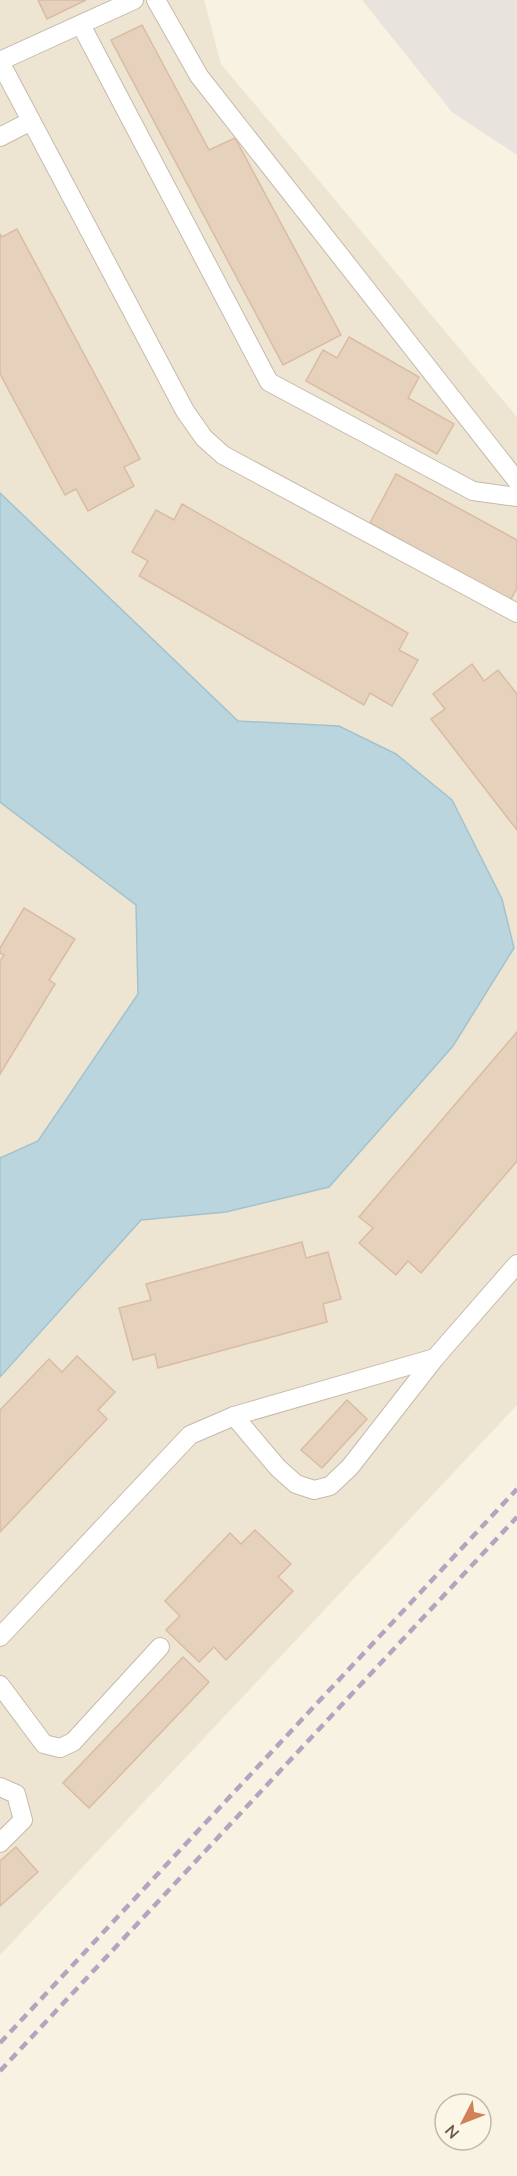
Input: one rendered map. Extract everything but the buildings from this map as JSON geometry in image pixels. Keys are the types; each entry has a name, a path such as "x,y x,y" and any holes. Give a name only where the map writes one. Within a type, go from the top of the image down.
{"lane":[{"path":"134,0 0,62 185,411 204,438 223,455 517,613"},
{"path":"156,0 199,75 517,481"},
{"path":"81,25 269,382 473,491 517,497"},
{"path":"0,137 31,121"},
{"path":"234,1416 278,1468 297,1484 314,1490 330,1486 350,1467 435,1358 517,1264"},
{"path":"0,1637 190,1435 234,1416 435,1358"},
{"path":"0,1685 44,1744 60,1748 73,1742 160,1647"},
{"path":"0,1787 16,1794 23,1820 0,1843"}],"shaded area":[{"path":"0,0 204,0 221,64 517,417 517,1405 0,1955"},
{"path":"362,0 517,0 517,155 452,112"}],"water":[{"path":"0,493 238,721 339,726 396,754 452,800 502,899 514,948 453,1046 329,1187 226,1212 141,1220 0,1377 0,1158 38,1141 138,994 136,905 0,802"}],"railway":[{"path":"0,2043 517,1489"},
{"path":"0,2071 517,1517"}]}
